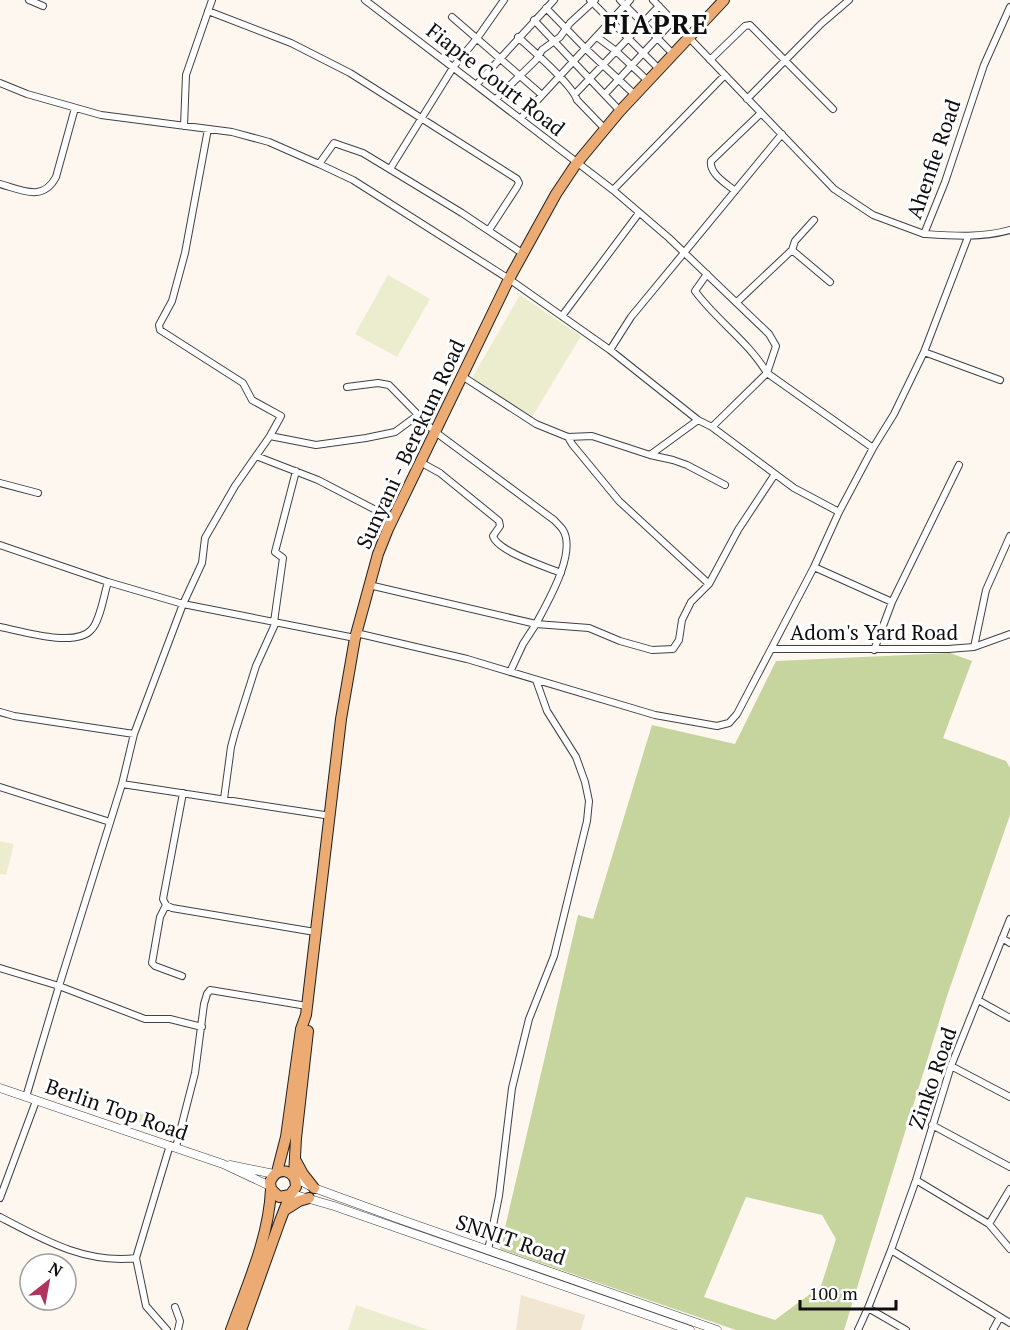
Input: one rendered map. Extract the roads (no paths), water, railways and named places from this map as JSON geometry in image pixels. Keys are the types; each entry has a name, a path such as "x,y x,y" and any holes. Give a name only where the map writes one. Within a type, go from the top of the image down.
{"main road":[{"name":"Sunyani - Berekum Road","path":"275,1173 286,1137 301,1029 306,1011 341,719 356,636 378,554 434,431 522,253 576,164 620,111 724,0"},
{"name":"Sunyani - Berekum Road","path":"295,1177 308,1030 306,1011"},
{"path":"283,1212 312,1193 295,1158"},
{"path":"231,1330 263,1237 275,1173 286,1171 295,1177 296,1187 283,1212 242,1330"},
{"path":"271,1188 279,1197 291,1195"}],"street":[{"path":"29,0 43,6"},
{"path":"184,126 186,75 213,0"},
{"name":"Fiapre Court Road","path":"365,0 521,118 576,164 613,190 685,253 769,334 776,346 767,373"},
{"path":"390,169 454,66 504,0"},
{"path":"477,84 554,0"},
{"path":"620,0 628,3 643,23 673,54"},
{"name":"Ahenfie Road","path":"653,0 834,189 873,215 924,234 945,182 984,65 1010,7"},
{"path":"747,99 821,24 849,0"},
{"path":"496,99 542,50 560,37 592,1 659,69"},
{"path":"521,118 628,3"},
{"path":"575,94 659,6"},
{"path":"546,8 635,95"},
{"path":"208,11 312,53 350,73 517,179 519,183 489,230"},
{"path":"452,17 478,37 542,95"},
{"path":"534,20 620,111"},
{"path":"605,94 672,21"},
{"path":"710,60 748,25 786,60 833,109"},
{"path":"518,37 560,77 575,94 577,100 605,129"},
{"path":"597,37 648,81"},
{"path":"613,190 725,75"},
{"path":"0,83 27,94 75,108 126,119 232,132 268,142 352,180 509,279 610,350 698,420 712,427 794,488 839,512"},
{"path":"0,184 32,192 42,192 52,185 75,108"},
{"path":"735,191 712,171 711,161 761,113"},
{"path":"26,1097 122,784 134,734 183,604 202,563 205,538 235,486 281,416 252,400 243,382 163,334 159,325 172,301 185,253 208,129"},
{"path":"610,350 631,317 782,135"},
{"path":"319,164 334,143 363,153 489,230 522,253"},
{"path":"562,316 639,213"},
{"path":"737,302 792,250 795,241 814,220"},
{"path":"924,234 968,237 988,236 1010,230"},
{"path":"0,545 108,582 183,604 467,659 655,715 717,726 729,723 737,714 772,649 839,512 873,447 894,414 924,352 968,237"},
{"path":"792,250 830,282"},
{"path":"707,274 695,291 756,355 767,373 873,447"},
{"path":"924,352 1000,380"},
{"path":"712,427 767,373"},
{"path":"461,375 536,424 568,437 592,436 687,465 725,485"},
{"path":"347,387 378,383 389,385 434,431 554,520 564,531 567,545 561,573 510,672"},
{"path":"270,436 316,445 366,438 395,432 418,415"},
{"path":"650,455 698,420"},
{"path":"568,437 619,501 709,584"},
{"path":"256,456 318,480 393,519"},
{"path":"420,462 440,473 499,521 500,526 493,536 496,543 561,573"},
{"path":"874,650 892,602 959,465"},
{"path":"224,800 235,732 256,666 275,622 283,558 275,552 296,471"},
{"path":"369,585 536,624 589,628 620,641 652,650 673,649 679,640 682,620 691,602 709,584 738,530 775,474"},
{"path":"0,483 38,493"},
{"path":"974,647 986,590 1010,536"},
{"path":"814,567 892,602"},
{"path":"0,627 60,639 83,635 91,631 95,623 108,582"},
{"name":"Adom's Yard Road","path":"772,649 930,650 974,647 1010,634"},
{"path":"488,1250 499,1196 512,1088 529,1018 554,956 587,821 589,801 576,757 547,711 536,680"},
{"path":"0,712 134,734"},
{"path":"122,784 330,816"},
{"path":"0,787 110,822"},
{"path":"183,793 164,899 166,905 172,909 315,932"},
{"path":"166,905 160,917 152,963 182,976"},
{"name":"Zinko Road","path":"858,1330 891,1250 916,1180 951,1066 1010,919"},
{"path":"1002,938 1010,943"},
{"path":"0,969 59,986 145,1019 170,1019 202,1028"},
{"path":"167,1330 146,1306 136,1258 195,1073 207,994 210,990 215,990 306,1011"},
{"path":"978,1000 1010,1018"},
{"path":"951,1066 1010,1097"},
{"name":"Berlin Top Road","path":"0,1088 223,1164"},
{"path":"0,1198 36,1101"},
{"path":"932,1125 1010,1167"},
{"path":"223,1164 275,1173"},
{"path":"223,1164 271,1188"},
{"name":"SNNIT Road","path":"295,1177 312,1193 575,1285"},
{"path":"916,1180 988,1224 1010,1249"},
{"path":"988,1224 1010,1189"},
{"name":"SNNIT Road","path":"291,1195 312,1193 488,1250 690,1330"},
{"path":"0,1217 57,1247 117,1259 136,1258"},
{"path":"891,1250 1010,1323"},
{"name":"SNNIT Road","path":"587,1290 717,1330"},
{"path":"175,1307 180,1321 178,1330"},
{"path":"868,1308 906,1330"},
{"path":"993,1330 1000,1317"}],"district":[{"name":"FIAPRE","path":"656,24"}]}
